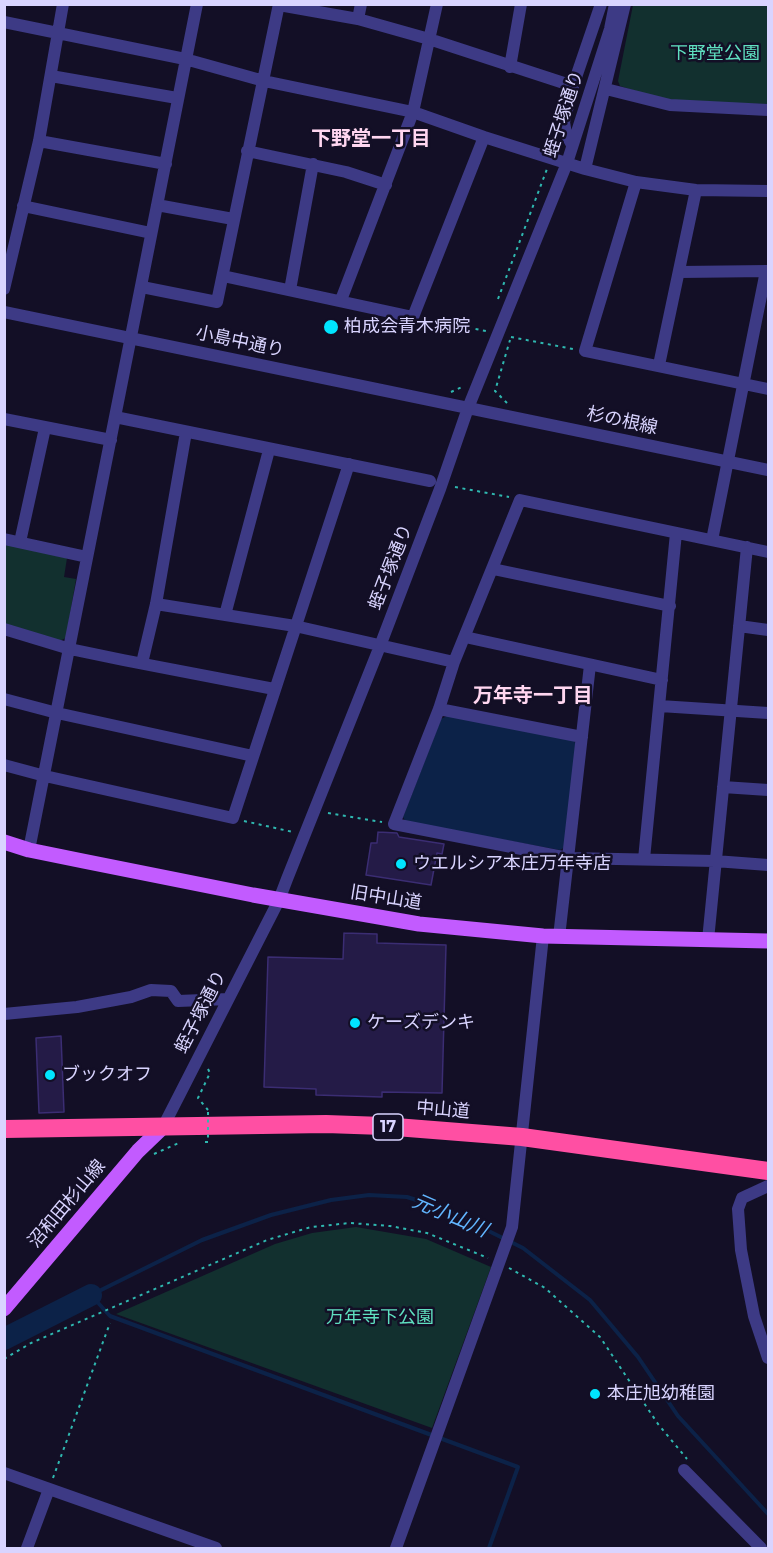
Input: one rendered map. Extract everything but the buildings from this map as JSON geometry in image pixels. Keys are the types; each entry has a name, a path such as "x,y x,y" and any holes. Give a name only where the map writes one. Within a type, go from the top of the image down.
{"highway":[{"name":"中山道","path":"4,1129 349,1125 522,1137 768,1171"}],"main road":[{"name":"旧中山道","path":"4,842 29,850 279,900 419,924 559,937 768,941"},
{"name":"沼和田杉山線","path":"4,1309 138,1151 163,1127"}],"street":[{"path":"4,290 39,141 63,4"},
{"path":"29,850 197,4"},
{"path":"142,287 218,302 233,219 279,4 358,19 429,39 573,86"},
{"path":"358,19 361,4"},
{"path":"341,300 412,112 437,4"},
{"path":"510,67 521,4"},
{"path":"574,140 566,135 564,122 573,86 601,4"},
{"name":"蛭子塚通り","path":"163,1127 279,900 380,646 440,489 468,408 567,163 610,29 615,4"},
{"path":"585,169 625,4"},
{"path":"4,22 185,59 264,81 412,112 585,169 636,182 696,190 768,191"},
{"path":"51,76 177,98"},
{"path":"606,89 670,105 768,110"},
{"path":"224,276 413,317 484,137"},
{"path":"39,141 166,164"},
{"path":"248,151 346,172 386,185"},
{"path":"290,290 313,165"},
{"path":"636,182 585,351 768,389"},
{"path":"659,365 696,190"},
{"path":"157,205 233,219"},
{"path":"23,206 151,233"},
{"path":"680,272 767,271 712,540"},
{"name":"小島中通り","path":"4,312 468,408"},
{"name":"杉の根線","path":"468,408 768,470"},
{"path":"115,417 430,481"},
{"path":"4,419 111,440"},
{"path":"20,542 45,428"},
{"path":"142,663 156,604 186,432"},
{"path":"225,615 269,450"},
{"path":"4,765 233,818 349,464"},
{"path":"768,552 520,500 454,662 439,709 394,824 568,858 715,861 768,865"},
{"path":"644,859 676,533"},
{"path":"4,539 87,557"},
{"path":"708,940 747,547"},
{"path":"493,569 670,606"},
{"path":"156,604 295,626 454,662"},
{"path":"739,626 768,630"},
{"path":"4,629 70,649 274,689"},
{"path":"465,637 662,680"},
{"path":"559,937 590,665"},
{"path":"4,699 57,713 253,756"},
{"path":"660,706 768,713"},
{"path":"439,709 582,737"},
{"path":"723,787 768,790"},
{"path":"396,1548 511,1232 543,936"},
{"path":"4,1014 77,1007 131,997 151,990 171,991 178,1001 228,999"},
{"path":"768,1186 742,1198 738,1209 741,1250 754,1316 768,1358"},
{"path":"688,1467 761,1548"},
{"path":"4,1473 216,1548"},
{"path":"27,1548 49,1489"}],"path":[{"path":"495,307 547,169"},
{"path":"413,317 486,332 489,323"},
{"path":"511,337 585,351"},
{"path":"455,487 520,500"},
{"path":"328,813 394,824"},
{"path":"233,818 293,832"},
{"path":"205,1142 208,1142 210,1112 198,1098 209,1076 208,1069"},
{"path":"154,1154 182,1142"},
{"path":"4,1359 31,1343 267,1240 311,1227 351,1223 390,1226 427,1233 501,1260 545,1288 600,1337 688,1467"},
{"path":"49,1489 110,1323"}],"green space":[{"name":"下野堂公園","path":"633,5 768,5 768,104 671,102 620,86 618,81"},
{"path":"5,544 67,558 64,577 76,579 66,638 59,641 5,624"},
{"name":"万年寺下公園","path":"356,1227 426,1239 491,1267 432,1428 116,1314 275,1244 312,1233"}],"water":[{"path":"451,714 574,740 576,746 565,847 560,850 406,822 403,817 441,719"}],"waterway":[{"name":"元小山川","path":"489,1548 518,1467 110,1316 91,1295 202,1240 271,1215 331,1200 369,1195 407,1197 444,1209 523,1248 590,1300 638,1357 678,1416 768,1514"},
{"name":"元小山川","path":"4,1339 91,1295"}],"place":[{"name":"柏成会青木病院","path":"331,327"},
{"name":"ウエルシア本庄万年寺店","path":"401,864"},
{"name":"ケーズデンキ","path":"355,1023"},
{"name":"ブックオフ","path":"50,1075"},
{"name":"本庄旭幼稚園","path":"595,1394"}],"district":[{"name":"下野堂一丁目","path":"371,139"},
{"name":"万年寺一丁目","path":"533,696"}]}
